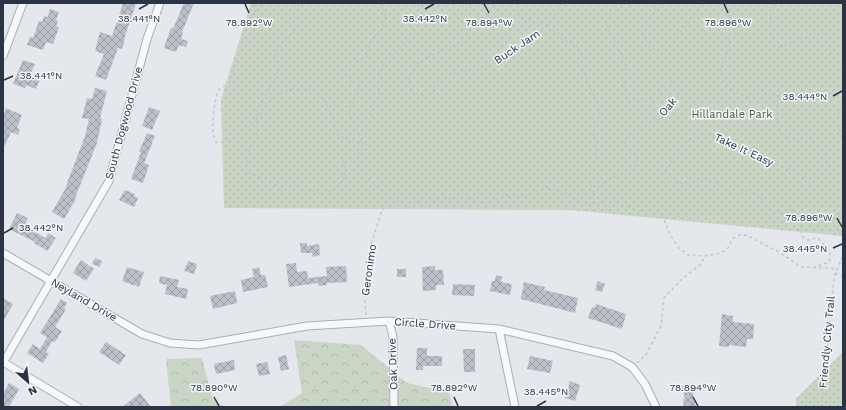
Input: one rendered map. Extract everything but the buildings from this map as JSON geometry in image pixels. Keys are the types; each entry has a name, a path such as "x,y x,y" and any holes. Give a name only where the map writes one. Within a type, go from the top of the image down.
{"street":[{"path":"3,56 23,3"},
{"name":"South Dogwood Drive","path":"3,363 109,181 147,39 160,3"},
{"name":"Neyland Drive","path":"3,252 142,334 167,343"},
{"name":"Circle Drive","path":"167,343 199,345 307,326 366,322 389,321 499,328 613,356 632,367 645,384 656,407"},
{"name":"Oak Drive","path":"389,321 393,337 394,407"},
{"path":"499,328 515,407"},
{"path":"3,363 78,407"}],"path":[{"path":"257,3 255,12 246,24 243,43 229,84 220,89 216,98 214,140 220,143 230,140 256,121 272,98 288,90 302,87 310,90 323,100 327,106 339,136 346,139 362,141"},
{"path":"299,3 294,15 294,32 278,48 274,56 278,68 276,76 257,111 257,138 249,151 246,165 248,172 256,177 273,182 278,188 284,191 292,185 316,192 333,190 341,184 345,176 344,158 362,141 372,115 372,106 379,94 378,84 380,71 387,59 403,46 408,39 418,9 418,3"},
{"path":"381,3 385,15 385,22 371,41 366,58 361,61 352,60 344,67 344,78 346,83 350,83 350,74 353,74 357,78 360,85 349,112 364,144 362,150 357,155 358,164 365,172 371,184 384,191 395,201 411,203 461,197 485,203 494,201 504,196 526,197 547,188 564,193 582,203 615,203 660,214 666,223 669,233 679,248 688,255 705,256 721,254 728,248 732,239 739,235 746,235 779,252 801,267 830,268 836,270"},
{"name":"Buck Jam","path":"454,3 452,8 453,11 467,28 469,34 468,39 464,43 428,57 413,69 409,83 412,91 416,95 426,97 433,94 434,85 443,77 481,69 502,60 525,41 549,25"},
{"path":"465,3 471,8 478,18 481,19 489,14 491,9 488,3"},
{"name":"Buck Jam","path":"518,3 517,14 522,19 549,25"},
{"path":"562,3 549,25 563,40 574,42 581,50 582,68 599,108 600,115 593,132 596,142 596,161 590,172 589,181 593,194 593,204"},
{"name":"Oak","path":"593,194 599,187 613,177 636,165 638,161 637,156 630,152 624,144 626,138 632,132 664,116 673,105 679,94 678,87 670,82 664,83 657,99 648,98 639,101 630,100 625,93 623,84 626,69 624,61 616,48 607,20 610,15 623,7 626,3"},
{"path":"660,3 642,28 642,36 653,50 662,50 668,46 678,33 693,19 699,6 703,3"},
{"path":"726,3 729,26 727,54 721,70 723,78 729,88 736,93 749,98 762,92 778,96 809,95 824,99 833,98 843,89"},
{"path":"776,3 770,29 773,43 776,47 784,48 796,40 808,36 819,39 831,52 843,70"},
{"name":"Take It Easy","path":"778,96 777,125 785,136 790,139 815,143 828,163 827,172 824,175 819,178 809,179 768,162 752,152 732,145 720,136 710,134 699,136 682,144 665,172 665,177 668,182 687,184 706,178 714,181 724,189 737,194 747,190 755,194 774,211 779,213 792,210 797,214 801,221 801,234 805,239 810,240 818,238 829,250 831,256 829,262 814,267"},
{"path":"843,108 839,111 836,121 843,140"},
{"name":"Geronimo","path":"366,322 365,300 370,248 382,210 395,201"},
{"path":"843,203 837,229 839,232 843,231"},
{"name":"Friendly City Trail","path":"821,407 830,308 835,273 843,255"},
{"path":"632,367 646,355 661,326 664,298 682,279 701,264 705,256"},
{"path":"835,273 843,276"}],"green space":[{"name":"Hillandale Park","path":"251,3 843,3 843,236 570,210 224,208 221,99"},
{"path":"294,340 361,345 407,383 449,392 453,407 280,407 302,393"},
{"path":"843,352 843,407 796,407 796,399"},
{"path":"202,358 213,400 226,407 171,407 166,359"}]}
